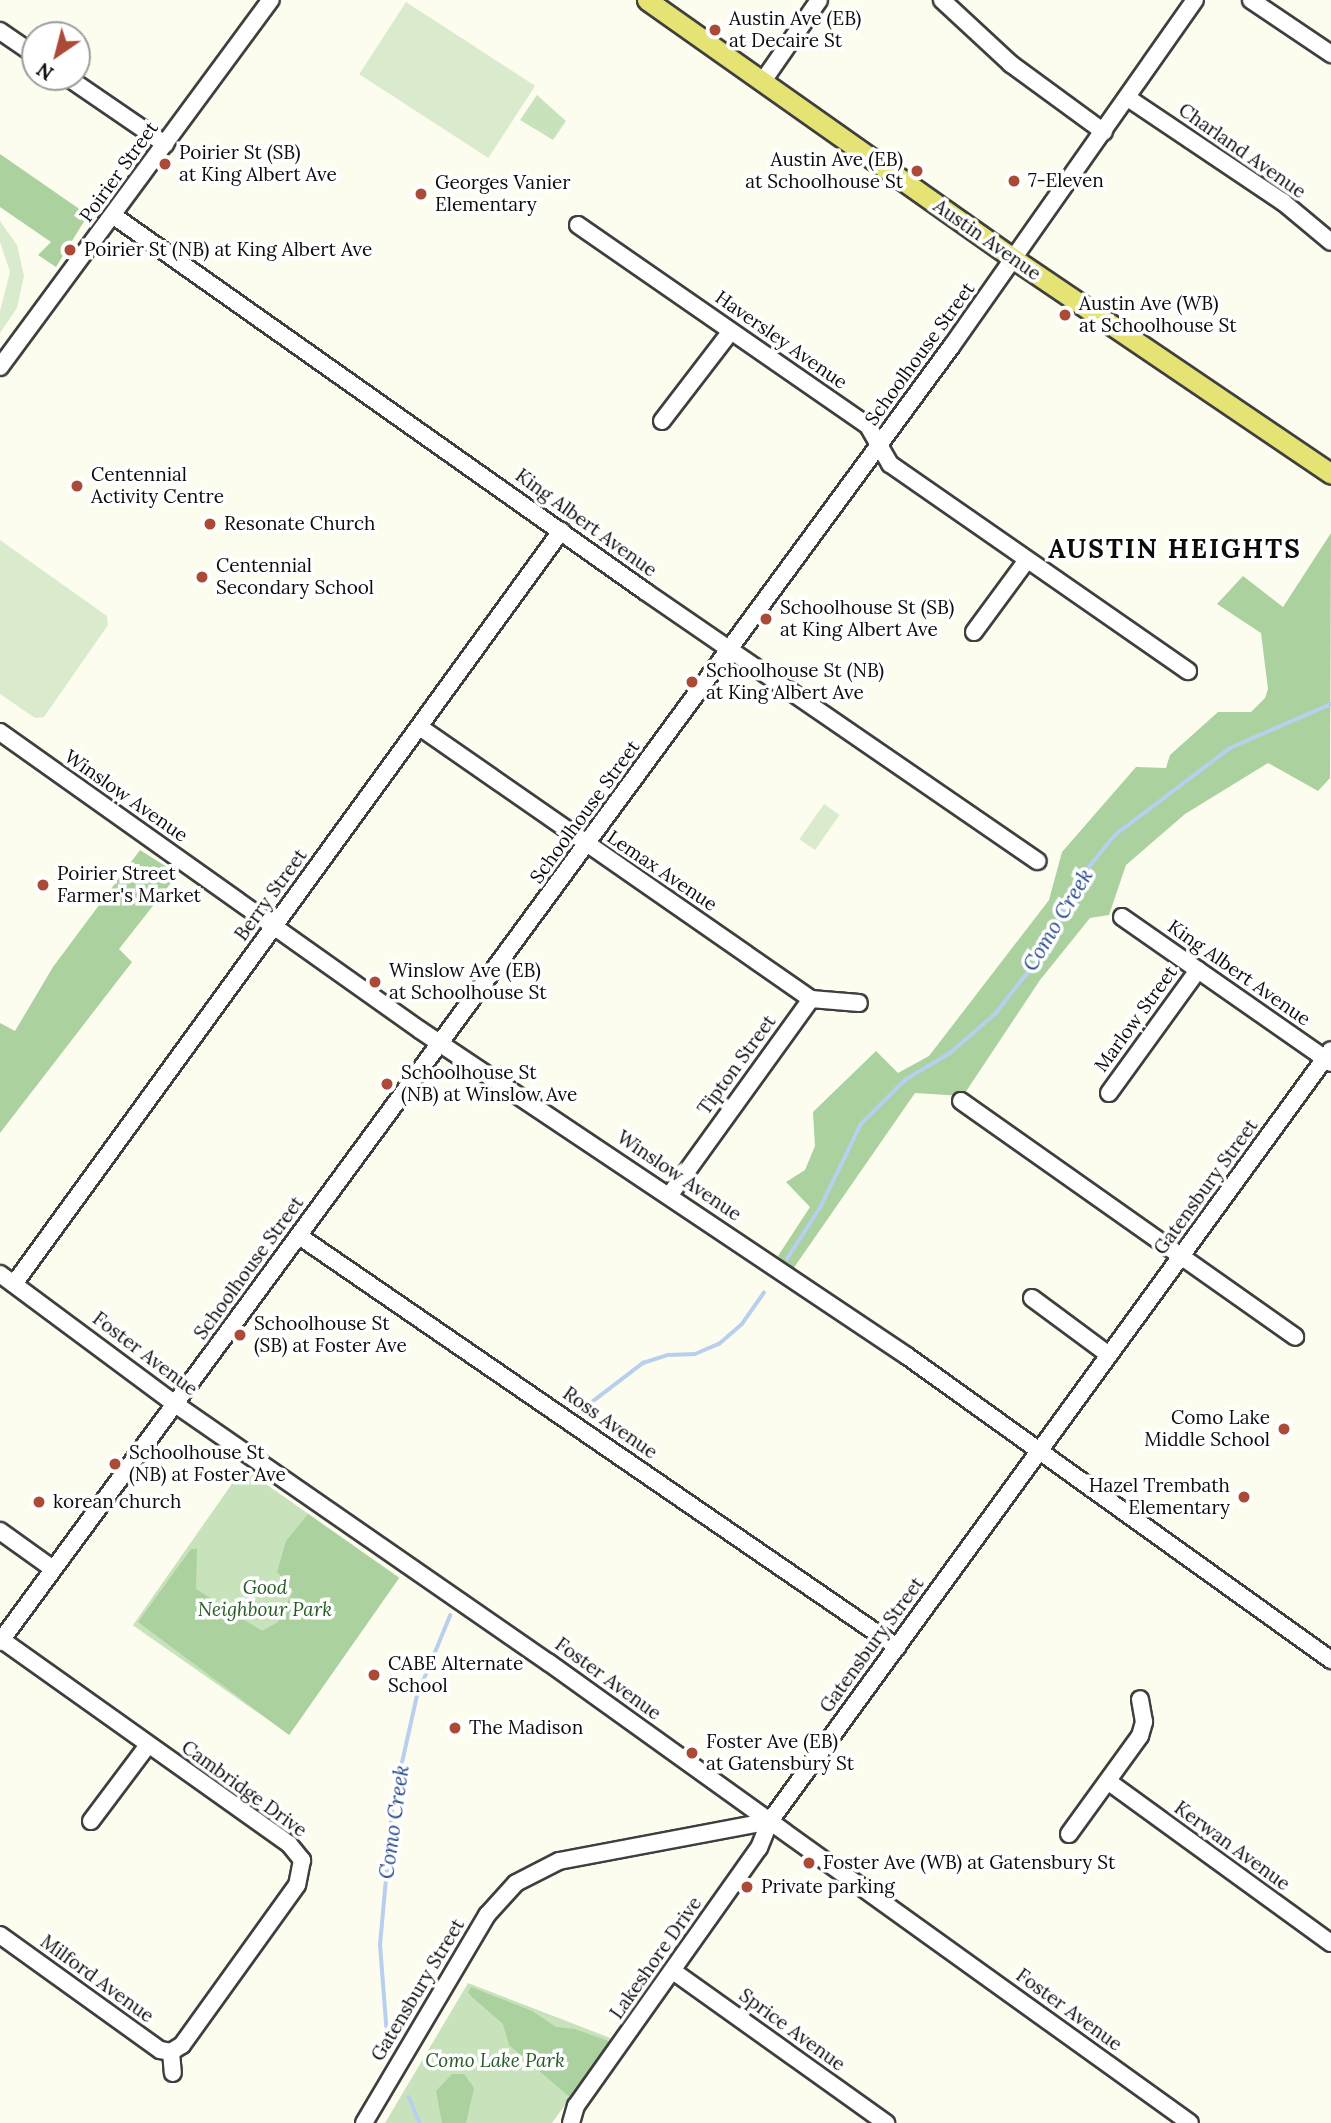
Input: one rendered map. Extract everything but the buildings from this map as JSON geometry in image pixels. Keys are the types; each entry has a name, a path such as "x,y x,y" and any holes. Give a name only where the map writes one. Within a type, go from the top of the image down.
{"main road":[{"name":"Austin Avenue","path":"647,0 1014,259 1331,474"}],"street":[{"name":"Poirier Street","path":"0,367 271,0"},
{"path":"763,80 819,0"},
{"path":"942,0 1011,64 1104,131"},
{"name":"Schoolhouse Street","path":"1,1641 879,446 1195,0"},
{"path":"1251,0 1331,54"},
{"path":"0,31 21,45"},
{"path":"87,91 165,144"},
{"name":"Charland Avenue","path":"1128,98 1283,202 1331,242"},
{"name":"King Albert Avenue","path":"114,215 561,531 1037,861"},
{"name":"Haversley Avenue","path":"578,225 867,426 890,464 1188,671"},
{"path":"662,421 678,405 731,331"},
{"name":"Berry Street","path":"14,1284 421,728 561,531"},
{"path":"974,632 1027,560"},
{"name":"Lemax Avenue","path":"421,728 811,999"},
{"name":"Winslow Avenue","path":"0,732 274,926 1039,1452 1331,1660"},
{"name":"King Albert Avenue","path":"1122,917 1329,1058"},
{"name":"Marlow Street","path":"1109,1093 1198,970"},
{"path":"811,999 859,1003"},
{"name":"Tipton Street","path":"669,1196 811,999"},
{"name":"Gatensbury Street","path":"364,2123 487,1915 516,1882 559,1861 770,1821 1109,1354 1329,1058"},
{"path":"961,1101 1295,1337"},
{"name":"Ross Avenue","path":"299,1236 897,1647"},
{"name":"Foster Avenue","path":"0,1274 175,1404 770,1821 1190,2123"},
{"path":"1032,1298 1109,1354"},
{"path":"0,1531 53,1569"},
{"name":"Cambridge Drive","path":"1,1641 289,1844 302,1860 303,1867 297,1885 182,2045 171,2052"},
{"path":"1069,1834 1140,1736 1144,1722 1140,1699"},
{"path":"91,1821 148,1745"},
{"name":"Kerwan Avenue","path":"1108,1782 1331,1943"},
{"name":"Lakeshore Drive","path":"570,2120 759,1848 770,1821"},
{"name":"Milford Avenue","path":"0,1935 160,2050 171,2052"},
{"name":"Sprice Avenue","path":"673,1971 886,2123"},
{"path":"171,2052 173,2073"}],"green space":[{"path":"406,2 535,86 488,158 359,74"},
{"path":"537,95 566,121 553,140 520,120"},
{"path":"0,154 88,215 56,267 38,255 51,242 0,207"},
{"path":"0,221 17,245 24,276 17,308 0,333 0,311 10,272 0,242"},
{"path":"1331,533 1330,778 1318,791 1268,763 1185,814 1126,865 1109,915 1090,918 1040,980 963,1096 915,1093 793,1269 778,1256 810,1207 786,1182 805,1170 815,1146 813,1112 876,1051 898,1073 929,1056 1049,900 1062,852 1136,767 1166,768 1170,755 1218,712 1251,712 1265,698 1268,689 1261,633 1217,604 1243,576 1283,607"},
{"path":"0,540 107,616 108,625 44,717 35,718 0,694"},
{"path":"824,804 840,815 815,850 799,839"},
{"path":"140,850 178,874 119,949 132,962 0,1133 0,1023 15,1031 53,967"},
{"name":"Good Neighbour Park","path":"243,1468 399,1578 289,1735 133,1625"},
{"name":"Good Neighbour Park","path":"308,1514 399,1578 289,1735 138,1622 191,1549 197,1549 196,1589 262,1631 278,1622 293,1591 277,1572 286,1541"},
{"name":"Como Lake Park","path":"468,1983 613,2039 552,2123 385,2123"},
{"path":"471,1987 532,2011 556,2027 575,2029 614,2043 573,2100 509,2045 503,2024 472,1997 468,1992"},
{"path":"452,2074 464,2074 474,2088 466,2123 442,2123 436,2091"}],"waterway":[{"name":"Como Creek","path":"787,1259 820,1208 861,1124 905,1080 950,1053 995,1014 1039,958 1079,879 1115,835 1230,748 1331,704"},
{"name":"Como Creek","path":"579,1412 643,1363 668,1355 695,1354 719,1344 742,1324 764,1293"},
{"name":"Como Creek","path":"387,2036 380,1945 393,1803 417,1696 450,1616"},
{"name":"Como Creek","path":"409,2097 420,2123"}],"place":[{"name":"Austin Ave (EB) at Decaire St","path":"715,30"},
{"name":"Poirier St (SB) at King Albert Ave","path":"165,164"},
{"name":"Austin Ave (EB) at Schoolhouse St","path":"917,171"},
{"name":"7-Eleven","path":"1014,181"},
{"name":"Georges Vanier Elementary","path":"421,194"},
{"name":"Poirier St (NB) at King Albert Ave","path":"70,250"},
{"name":"Austin Ave (WB) at Schoolhouse St","path":"1065,315"},
{"name":"Centennial Activity Centre","path":"77,486"},
{"name":"Resonate Church","path":"210,524"},
{"name":"Centennial Secondary School","path":"202,577"},
{"name":"Schoolhouse St (SB) at King Albert Ave","path":"766,619"},
{"name":"Schoolhouse St (NB) at King Albert Ave","path":"692,682"},
{"name":"Poirier Street Farmer's Market","path":"43,885"},
{"name":"Winslow Ave (EB) at Schoolhouse St","path":"375,982"},
{"name":"Schoolhouse St (NB) at Winslow Ave","path":"387,1084"},
{"name":"Schoolhouse St (SB) at Foster Ave","path":"240,1335"},
{"name":"Como Lake Middle School","path":"1284,1429"},
{"name":"Schoolhouse St (NB) at Foster Ave","path":"115,1464"},
{"name":"Hazel Trembath Elementary","path":"1244,1497"},
{"name":"korean church","path":"39,1502"},
{"name":"CABE Alternate School","path":"374,1675"},
{"name":"The Madison","path":"455,1728"},
{"name":"Foster Ave (EB) at Gatensbury St","path":"692,1753"},
{"name":"Foster Ave (WB) at Gatensbury St","path":"809,1863"},
{"name":"Private parking","path":"747,1887"}],"district":[{"name":"AUSTIN HEIGHTS","path":"1175,549"}]}
